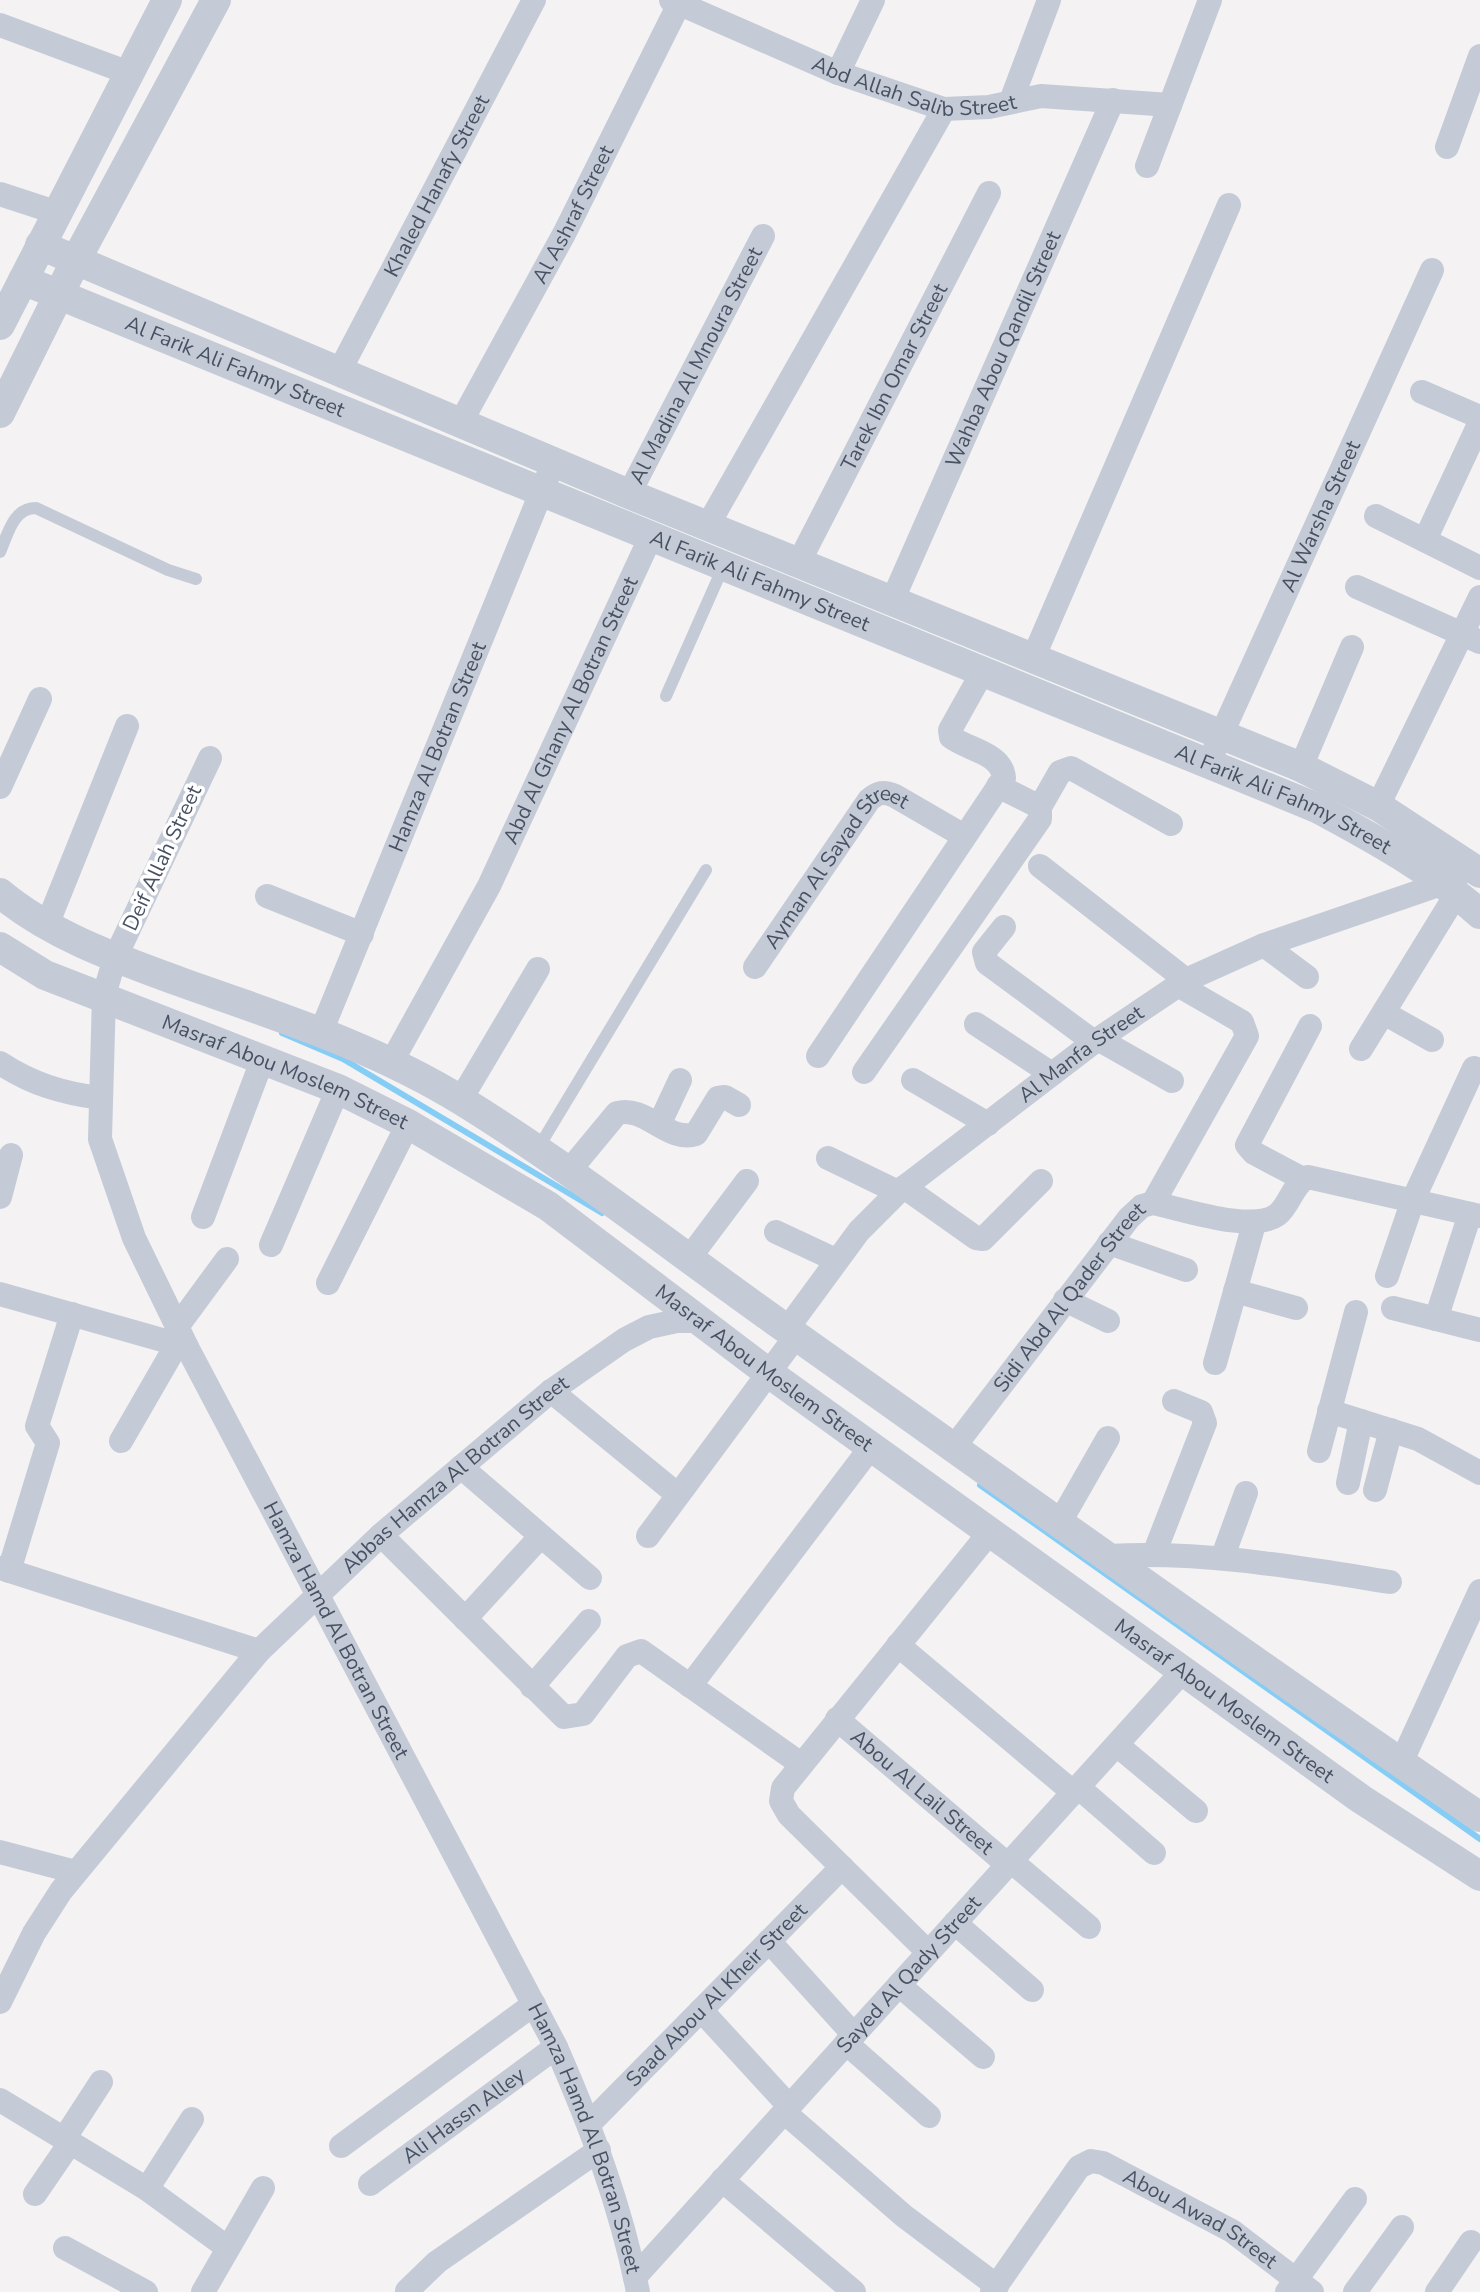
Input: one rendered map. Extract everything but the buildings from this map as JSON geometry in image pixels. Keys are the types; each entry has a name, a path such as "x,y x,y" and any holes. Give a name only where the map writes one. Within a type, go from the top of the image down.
{"street":[{"path":"0,325 167,0"},
{"path":"0,414 76,260 216,0"},
{"name":"Khaled Hanafy Street","path":"340,370 534,0"},
{"path":"838,73 873,0"},
{"path":"1011,101 1049,0"},
{"path":"1147,166 1210,0"},
{"name":"Abd Allah Salib Street","path":"689,4 838,73 944,109 967,109 1041,96 1170,105"},
{"name":"Al Ashraf Street","path":"461,422 689,4"},
{"path":"0,25 129,73"},
{"path":"1447,147 1480,56"},
{"name":"Wahba Abou Qandil Street","path":"893,599 1112,100"},
{"path":"708,525 944,109"},
{"name":"Tarek Ibn Omar Street","path":"799,562 989,193"},
{"path":"0,194 58,213"},
{"path":"1034,656 1228,205"},
{"name":"Al Madina Al Mnoura Street","path":"629,494 763,236"},
{"name":"Al Farik Ali Fahmy Street","path":"40,245 629,494 1301,766 1378,806 1479,871"},
{"name":"Al Warsha Street","path":"1209,762 1432,270"},
{"name":"Al Farik Ali Fahmy Street","path":"23,280 1317,808 1382,843 1451,888 1480,914"},
{"path":"1422,392 1480,416"},
{"path":"1425,540 1480,422"},
{"name":"Hamza Al Botran Street","path":"321,1032 554,461"},
{"path":"1376,516 1480,568"},
{"name":"Abd Al Ghany Al Botran Street","path":"391,1063 489,886 651,536"},
{"path":"1357,587 1471,638"},
{"path":"1378,806 1471,638 1480,597"},
{"path":"818,1056 1004,778 1003,768 996,761 956,741 950,730 994,640"},
{"path":"1301,766 1352,647"},
{"path":"0,787 40,699"},
{"path":"47,925 127,726"},
{"name":"Deif Allah Street","path":"115,958 210,758"},
{"path":"864,1072 1040,819 1040,807 1060,772 1071,768 1171,824"},
{"path":"998,786 1040,807"},
{"name":"Ayman Al Sayad Street","path":"755,967 869,800 877,793 886,792 895,796 964,836"},
{"path":"1040,866 1182,983 1242,1022 1247,1036 1153,1203"},
{"name":"Al Manfa Street","path":"648,1536 770,1374 836,1260 859,1231 901,1189 1096,1041 1182,983 1264,945 1451,888 1479,871"},
{"path":"1361,1049 1384,1013 1451,888"},
{"name":"Masraf Abou Moslem Street","path":"0,893 47,925 115,958 321,1032 391,1063 461,1099 694,1259 792,1333 1480,1817"},
{"path":"267,896 362,934"},
{"path":"1004,927 984,952 987,963 1096,1041 1172,1081"},
{"path":"1264,945 1307,977"},
{"name":"Masraf Abou Moslem Street","path":"0,947 46,975 104,995 338,1089 408,1124 548,1206 871,1447 1361,1799 1480,1876"},
{"name":"Hamza Hamd Al Botran Street","path":"115,958 104,995 100,1139 134,1238 180,1339 319,1594 556,2047 590,2123 622,2220 636,2285"},
{"path":"461,1099 538,969"},
{"path":"1384,1013 1432,1040"},
{"path":"976,1024 1052,1074"},
{"path":"1310,1026 1247,1145 1249,1150 1303,1179 1475,1215 1436,1319"},
{"path":"203,1217 263,1058"},
{"path":"0,1063 41,1086 63,1093 100,1098"},
{"path":"1387,1276 1413,1200 1474,1068"},
{"path":"659,1125 680,1080"},
{"path":"913,1080 988,1124"},
{"path":"271,1245 338,1089"},
{"path":"569,1171 617,1113 632,1111 689,1137 696,1134 718,1098 725,1097 739,1105"},
{"path":"328,1283 408,1124"},
{"path":"0,1197 12,1155"},
{"path":"828,1158 901,1189 976,1238 983,1239 989,1236 1041,1181"},
{"path":"1215,1363 1254,1224 1271,1219 1285,1209 1303,1179"},
{"path":"670,1298 747,1181"},
{"name":"Sidi Abd Al Qader Street","path":"954,1447 1109,1243 1142,1206 1153,1203 1254,1224"},
{"path":"776,1232 836,1260"},
{"path":"1109,1243 1186,1270"},
{"path":"121,1441 227,1259"},
{"path":"1235,1291 1296,1308"},
{"path":"0,1294 180,1339"},
{"path":"1065,1300 1108,1321"},
{"path":"1393,1308 1480,1330"},
{"path":"1319,1451 1356,1312"},
{"path":"72,1314 37,1426 48,1443 5,1570 259,1651"},
{"name":"Abbas Hamza Al Botran Street","path":"0,2002 34,1933 75,1872 259,1651 381,1535 551,1391 624,1340 649,1327 677,1321 701,1321"},
{"path":"551,1391 678,1495"},
{"path":"1154,1554 1205,1423 1200,1412 1174,1401"},
{"path":"1329,1411 1418,1439 1480,1474"},
{"path":"1348,1483 1361,1421"},
{"path":"1375,1490 1391,1430"},
{"path":"1060,1522 1108,1438"},
{"path":"690,1686 871,1447"},
{"path":"461,1467 590,1578"},
{"path":"1223,1556 1246,1493"},
{"path":"928,1952 789,1815 781,1801 783,1788 801,1764 990,1532"},
{"path":"381,1535 556,1712 574,1718 583,1714 626,1656 633,1651 648,1655 801,1764"},
{"path":"465,1619 541,1536"},
{"path":"1109,1556 1223,1556 1390,1582"},
{"path":"1401,1763 1480,1591"},
{"path":"532,1687 590,1621"},
{"path":"898,1645 1154,1853"},
{"name":"Sayed Al Qady Street","path":"636,2285 722,2180 1183,1671"},
{"name":"Abou Al Lail Street","path":"838,1719 1089,1927"},
{"path":"1117,1745 1196,1811"},
{"path":"0,1852 75,1872"},
{"name":"Saad Abou Al Kheir Street","path":"590,2123 842,1867"},
{"path":"955,1923 1032,1990"},
{"path":"769,1941 850,2039 929,2116"},
{"path":"899,1985 983,2057"},
{"path":"341,2146 534,2004"},
{"path":"701,2010 786,2109 904,2216 995,2289"},
{"name":"Ali Hassn Alley","path":"370,2184 556,2047"},
{"path":"35,2194 101,2082"},
{"path":"0,2100 147,2189 228,2248"},
{"path":"147,2189 192,2119"},
{"path":"407,2291 437,2262 599,2150"},
{"name":"Abou Awad Street","path":"995,2289 1079,2167 1090,2161 1103,2162 1231,2231 1299,2288"},
{"path":"722,2180 854,2292"},
{"path":"203,2292 263,2188"},
{"path":"1299,2288 1355,2199"},
{"path":"1355,2292 1402,2227"},
{"path":"1437,2292 1471,2242"},
{"path":"65,2248 146,2292"}],"lane":[{"path":"0,552 16,516 22,511 36,508 168,570 196,579"},
{"path":"666,696 724,565"},
{"path":"537,1150 706,870"}],"waterway":[{"path":"282,1033 343,1059 602,1213"},
{"path":"980,1485 1480,1839"}]}
